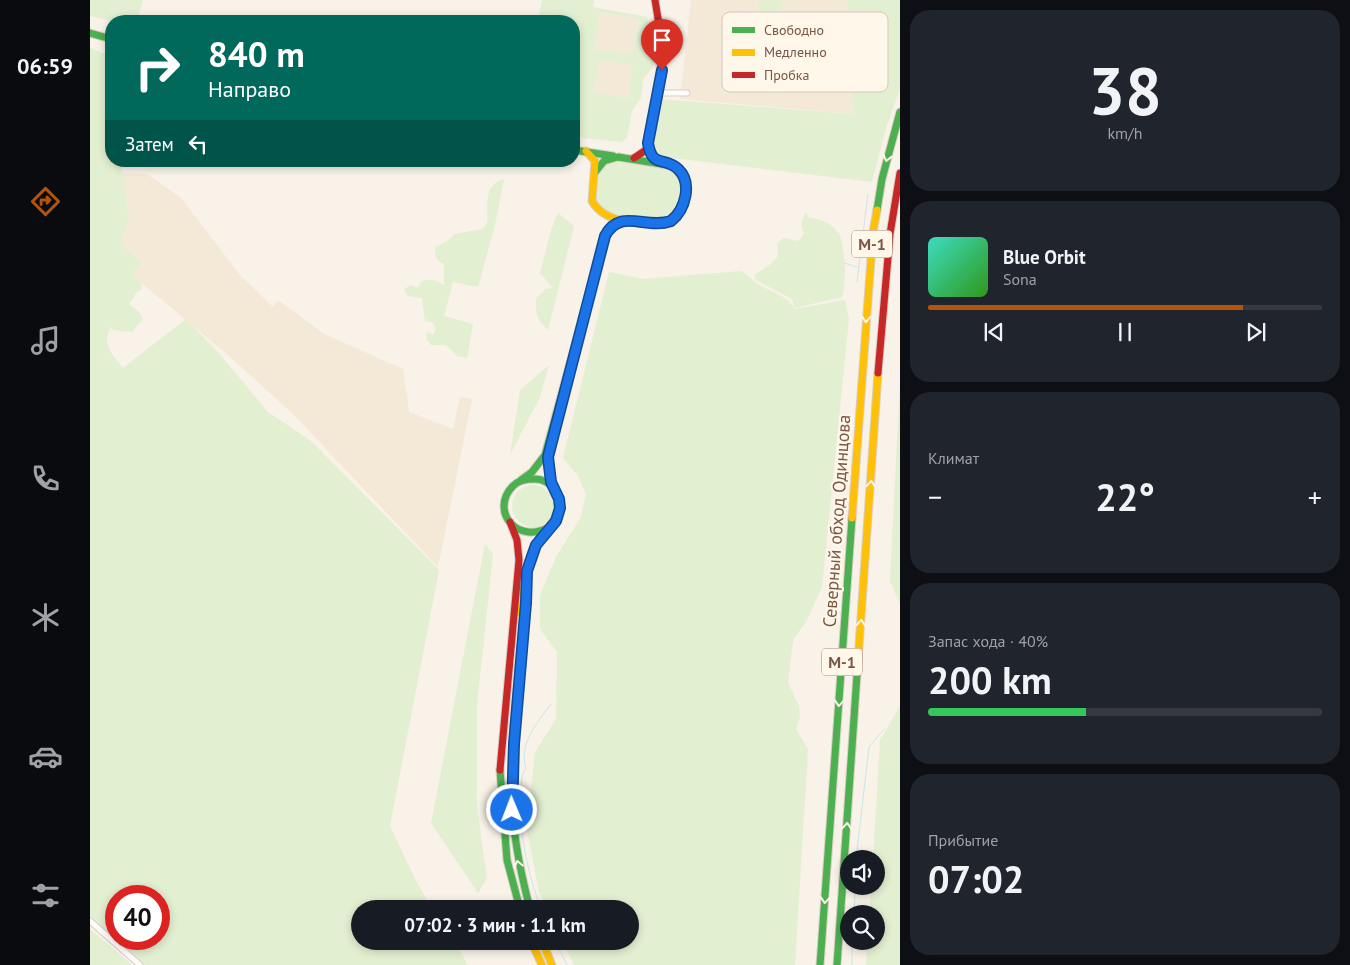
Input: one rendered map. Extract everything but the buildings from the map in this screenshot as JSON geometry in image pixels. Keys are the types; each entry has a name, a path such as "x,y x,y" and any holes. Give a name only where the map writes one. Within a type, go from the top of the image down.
{"main road":[{"path":"632,158 643,153 648,143 657,93 662,56 655,0"},
{"path":"90,34 105,38"},
{"name":"Северный обход Одинцова","path":"820,965 873,232 882,179 900,112"},
{"path":"648,143 651,154 660,163"},
{"path":"580,150 674,166 683,176 686,189 678,216 663,224 623,220 609,217 600,212"},
{"path":"512,637 527,571 536,545 553,525 560,508 558,495 551,482 547,464 552,436 605,236 604,220 592,201 591,193 596,172 595,158 586,151"},
{"path":"596,172 604,161 618,157"},
{"name":"Северный обход Одинцова","path":"838,965 884,294 893,209 900,173"},
{"path":"605,236 614,224 623,220"},
{"path":"518,900 507,860 500,795 501,739 519,560 517,540 505,509 506,500 515,485 540,463 552,436"},
{"path":"515,485 528,479 541,480 549,484 558,495"},
{"path":"510,522 520,531 533,534 546,530 553,525"},
{"path":"527,571 511,795 515,846 528,900"},
{"path":"535,950 542,965"},
{"path":"546,950 552,965"}],"street":[{"path":"657,93 687,93"},
{"path":"90,921 140,965"}],"shaded area":[{"path":"691,0 848,0 846,12 722,12 722,92 852,92 853,114 680,99"},
{"path":"600,12 639,19 632,55 594,49"},
{"path":"599,59 634,65 628,98 593,92"},
{"path":"122,173 147,174 181,198 240,275 273,307 278,300 324,334 403,369 409,412 453,429 460,397 472,399 438,567 293,414 228,355 132,275 142,263 121,243 129,219"}],"green space":[{"path":"90,0 143,0 139,15 105,15 105,20 90,16"},
{"path":"542,0 594,0 593,7 647,17 654,65 643,80 641,98 632,111 627,138 622,142 583,138 580,136 580,15 539,15","holes":["600,12 639,19 632,55 594,49","599,60 633,65 628,98 593,92"]},
{"path":"759,0 781,0 780,12 759,12"},
{"path":"848,0 900,0 900,89 886,128 872,182 656,156 651,145 660,99 853,114 852,92 888,92 888,12 846,11"},
{"path":"90,48 105,54 105,167 122,167 129,219 121,243 142,263 132,275 142,284 142,289 137,292 129,304 139,312 143,319 132,332 113,330 111,327 107,338 112,354 123,368 186,319 216,350 268,412 311,441 439,570 390,826 417,883 427,900 351,900 351,950 459,950 468,965 145,965 128,950 170,950 170,885 105,885 105,930 90,917"},
{"path":"614,161 654,164 674,171 679,176 682,191 679,207 675,214 663,221 649,221 620,217 600,208 594,195 595,181 602,168"},
{"path":"504,179 495,225 478,287 453,282 444,316 473,324 467,358 457,356 446,345 431,345 426,339 427,332 434,335 436,328 432,322 425,321 422,298 408,296 404,289 411,285 418,288 422,281 429,280 444,285 444,264 439,261 435,253 435,247 449,240 454,234 483,229 487,223 489,191 497,182"},
{"path":"806,212 809,218 826,222 839,234 844,256 844,292 842,297 795,308 792,299 756,280 754,275 770,265 778,256 777,244 783,238 798,241 804,234 801,224"},
{"path":"558,213 574,226 548,330 541,323 538,316 536,298 546,289 553,288 540,273 551,230"},
{"path":"741,271 761,286 784,298 795,309 845,300 849,319 822,587 807,620 793,640 788,683 799,706 800,717 796,729 808,749 795,965 574,965 566,950 639,950 639,900 543,900 539,892 527,830 535,752 556,719 557,652 540,629 540,595 556,557 581,517 586,494 578,476 563,458 609,272 643,279"},
{"path":"549,365 540,397 510,455 520,390"},
{"path":"900,379 900,604 890,581"},
{"path":"537,485 545,488 551,494 554,506 551,518 545,524 529,527 521,524 515,518 512,502 515,494 521,488"},
{"path":"485,544 493,554 477,705 477,808 487,878 478,893 431,823"},
{"path":"900,706 900,965 866,965 867,950 885,950 885,905 870,905 870,895 885,895 885,850 874,850 880,740"},
{"path":"90,929 105,942 105,950 114,950 132,965 90,965"}],"waterway":[{"path":"857,282 868,194"},
{"path":"844,263 857,267"},
{"path":"538,900 522,835 520,805 522,775 526,768 524,759 527,742 535,726 551,704"},
{"path":"857,850 869,747 884,729"},
{"path":"854,905 855,895"},
{"path":"560,950 567,965"},
{"path":"852,950 852,965"}],"traffic: fast":[{"path":"90,33 105,37"},
{"path":"877,210 882,179 900,112"},
{"path":"580,151 613,156"},
{"path":"596,171 604,161 618,157 674,166 676,168"},
{"path":"521,480 532,472 545,455 605,236 614,224 623,220"},
{"path":"526,575 533,549 537,542 549,528 554,521 559,506 554,489 548,483 535,479 520,481 515,484 506,496 504,505 506,515 511,523 518,529 528,532 540,531 553,525"},
{"path":"820,965 852,518"},
{"path":"527,571 516,699 512,795 517,848 528,900"},
{"path":"837,965 858,660"},
{"path":"500,770 507,860 518,900"}],"traffic: slow":[{"path":"586,151 595,161 592,201 605,214 633,223 663,224 676,213 684,199 685,191 685,183 676,168"},
{"path":"852,518 873,232 877,210"},
{"path":"858,660 878,373"},
{"path":"548,452 547,464 553,486"},
{"path":"518,612 524,586"},
{"path":"535,950 542,965"},
{"path":"546,950 552,965"}],"traffic: jam":[{"path":"634,158 646,150 661,70 662,43 655,0"},
{"path":"648,143 651,154 660,163"},
{"path":"878,373 890,234 900,173"},
{"path":"500,770 519,560 517,540 510,522"}],"route":[{"path":"512,810 514,744 527,571 536,545 556,521 560,513 558,495 551,482 547,464 548,457 605,236 614,224 623,220 654,224 663,224 671,221 678,216 684,200 685,182 679,170 674,166 660,163 649,150 648,143 662,70"}]}
